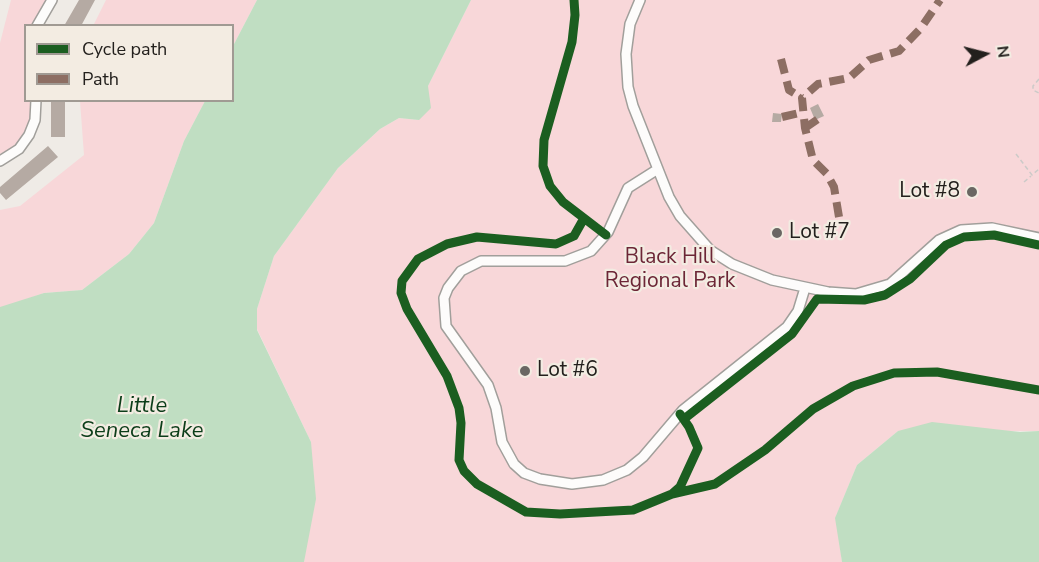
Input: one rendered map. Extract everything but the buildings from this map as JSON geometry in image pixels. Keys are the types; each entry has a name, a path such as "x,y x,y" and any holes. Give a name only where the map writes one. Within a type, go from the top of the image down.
{"street":[{"path":"38,24 52,0"},
{"path":"640,0 629,34 626,54 628,87 658,169 680,216 710,250 754,274 805,288 856,294 890,284 939,240 961,230 992,228 1039,238"},
{"path":"0,161 19,148 29,135 34,120 36,102"},
{"path":"658,169 628,188 608,232 591,251 565,261 481,261 461,271 448,288 444,298 446,326 488,385 496,408 502,442 514,464 524,473 540,479 572,484 603,480 627,470 643,457 683,410 788,327 798,312 805,288"}],"path":[{"path":"1039,79 1033,86 1033,90 1039,93"},
{"path":"1016,154 1032,176"},
{"path":"1024,182 1039,169"}],"green space":[{"path":"11,0 47,0 33,24 24,24 24,102 32,102 30,118 24,135 12,148 0,154 0,43"},
{"path":"106,0 257,0 234,44 234,24 94,24"},
{"name":"Black Hill Regional Park","path":"471,0 1039,0 1039,431 898,431 857,465 836,516 842,562 304,562 311,442 257,329 257,309 274,256 338,168 380,129 399,118 419,120 428,86"},
{"path":"80,102 204,102 184,141 154,223 129,254 82,290 44,293 0,309 0,210 20,206 84,155"}],"water":[{"name":"Little Seneca Lake","path":"257,0 471,0 428,86 431,108 419,120 399,118 380,129 338,168 274,256 257,309 257,330 311,442 316,499 304,562 0,562 0,307 44,293 82,290 129,254 154,223 184,141 204,102 234,102 234,44"},
{"path":"932,422 1020,432 1039,431 1039,562 842,562 835,518 857,465 898,431"}],"marked path":[{"path":"839,217 834,187 827,174 813,160 805,128 802,98 818,84 849,78 869,60 899,51 921,28 940,0"},
{"path":"781,59 789,90 802,98"},
{"path":"782,117 803,112"},
{"path":"805,128 821,117"}],"cycle path":[{"path":"574,0 572,42 544,140 543,166 550,186 563,202 606,235"},
{"path":"583,220 574,236 556,244 477,237 447,244 418,259 402,281 401,293 407,309 447,376 459,408 461,423 459,460 464,471 477,484 526,512 560,514 633,510 672,494 715,484 765,450 813,409 853,386 894,373 937,372 1039,390"},
{"path":"684,419 792,334 817,299 864,300 885,295 910,279 946,245 964,237 994,235 1039,245"},
{"path":"672,494 680,487 698,448 689,427 680,414"}],"place":[{"name":"Lot #8","path":"972,192"},
{"name":"Lot #7","path":"777,233"},
{"name":"Lot #6","path":"525,371"}]}
